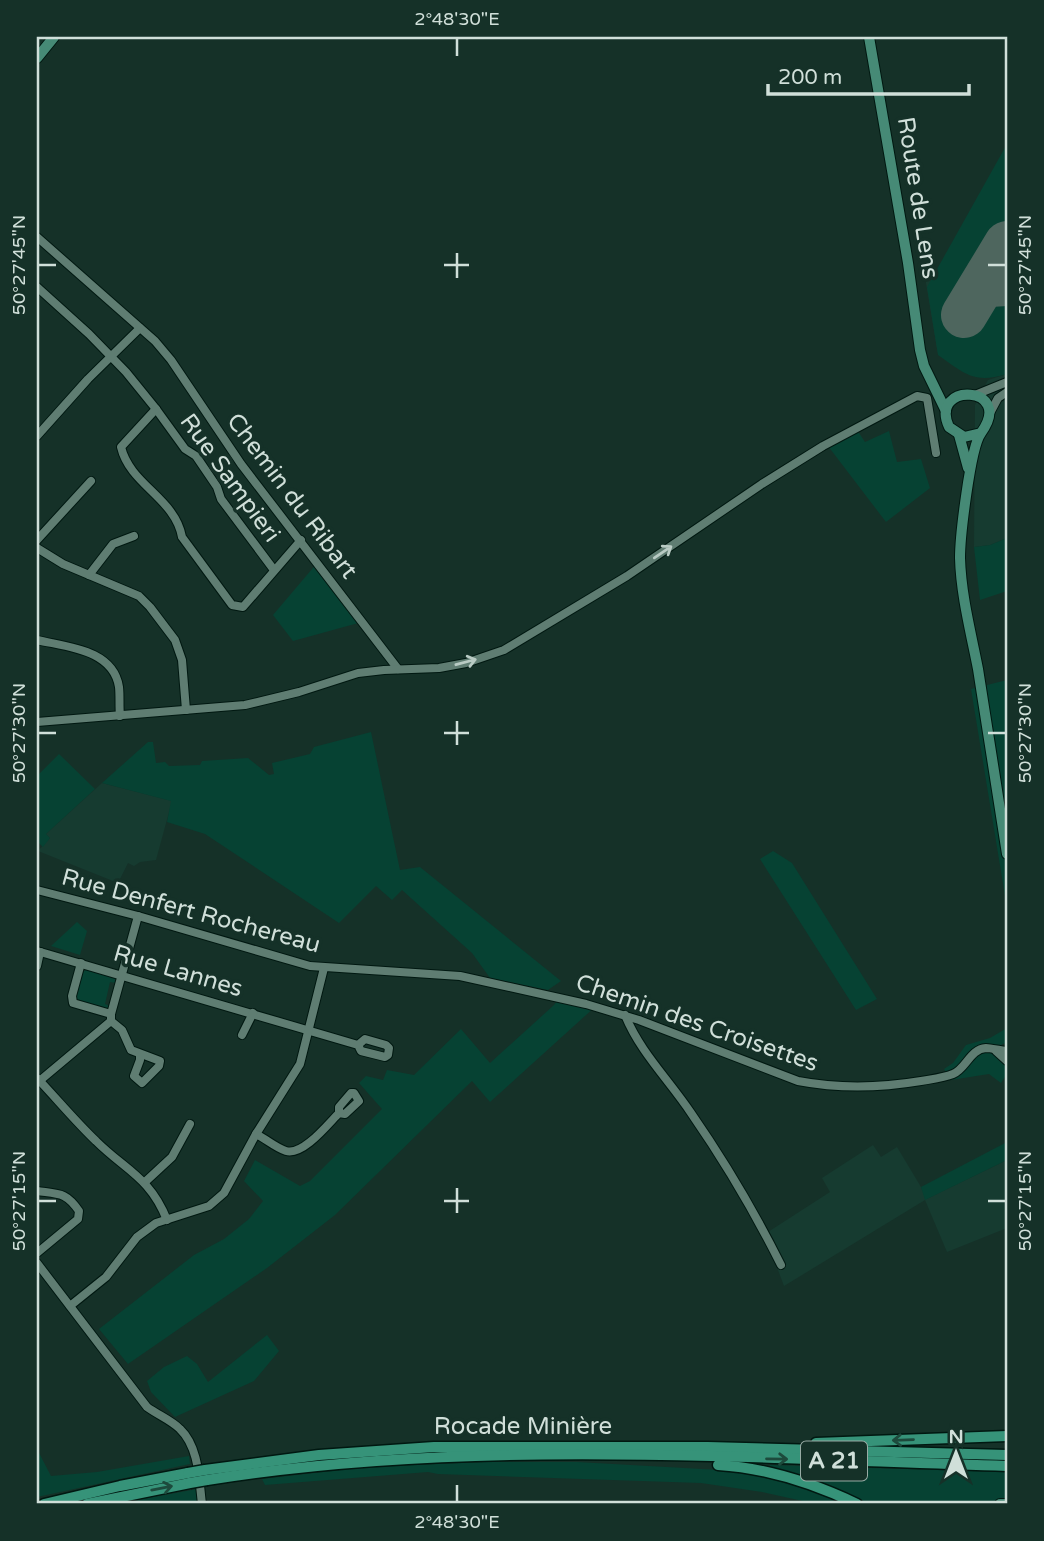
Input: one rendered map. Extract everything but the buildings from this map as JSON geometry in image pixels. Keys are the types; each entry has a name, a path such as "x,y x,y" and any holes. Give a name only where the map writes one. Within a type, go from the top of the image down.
{"highway":[{"path":"708,1447 1007,1436"},
{"name":"Rocade Minière","path":"44,1504 120,1486 189,1478 300,1457 434,1447 708,1447 1007,1455"},
{"name":"Rocade Minière","path":"206,1475 397,1459 512,1456 1007,1466"},
{"path":"660,1457 773,1472 817,1486 857,1504"},
{"name":"Rocade Minière","path":"87,1504 189,1478"}],"main road":[{"path":"37,58 54,37"},
{"name":"Route de Lens","path":"870,37 920,349 924,366 946,416"},
{"path":"924,366 942,388 959,395 975,395 985,401 990,413 988,424 974,447 961,550 962,579 1007,854"},
{"path":"959,395 953,399 946,416 949,427 959,435 970,437 981,433"},
{"path":"959,435 969,477"},
{"path":"1000,1504 1007,1504"}],"street":[{"name":"Chemin du Ribart","path":"37,237 140,328 171,360 241,464 398,669"},
{"name":"Rue Sampieri","path":"37,287 112,358 156,409 185,449 196,456 217,487 220,499 274,570"},
{"path":"37,303 44,294"},
{"path":"37,436 88,379 140,328"},
{"path":"975,395 1007,382"},
{"path":"990,413 998,398 1007,392"},
{"path":"37,722 265,701 341,677 466,663 504,650 627,576 762,484 859,426 921,395 927,398 936,453"},
{"name":"Rue Sampieri","path":"156,409 121,447 123,457 147,489 161,498 180,525 182,537 232,605 243,607 301,540"},
{"path":"931,423 946,416"},
{"path":"37,540 91,481"},
{"path":"89,575 113,544 134,536"},
{"path":"37,548 64,564 139,596 150,607 175,640 182,660 186,710"},
{"path":"37,640 96,655 107,663 119,687 120,716"},
{"name":"Rue Denfert Rochereau","path":"37,890 324,968 460,976"},
{"path":"138,916 111,1017 38,1080 104,1149 145,1182 156,1196 167,1220"},
{"path":"37,967 38,951"},
{"name":"Rue Lannes","path":"38,951 358,1045"},
{"path":"81,964 72,996 74,1003 111,1017 122,1030 131,1050 140,1054"},
{"path":"70,1306 106,1277 137,1237 156,1223 209,1206 232,1180 256,1134 300,1064 324,968"},
{"name":"Chemin des Croisettes","path":"460,976 556,996 625,1015 797,1081 823,1086 889,1087 945,1077 958,1072 977,1051 988,1048 996,1051"},
{"path":"242,1035 253,1013"},
{"path":"625,1015 641,1045 726,1164 781,1265"},
{"path":"996,1051 1007,1051"},
{"path":"996,1051 1007,1061"},
{"path":"256,1134 286,1151 296,1151 340,1113"},
{"path":"145,1182 172,1157 190,1124"},
{"path":"37,1191 70,1198 79,1211 78,1219 37,1253"},
{"path":"37,1264 147,1407 172,1423 188,1438 194,1450 202,1504"}],"shaded area":[{"path":"1007,144 1007,374 986,378 963,372 938,355 927,287"},
{"path":"934,271 938,355 925,277"},
{"path":"1007,374 1007,538 990,545 974,547 975,405 988,380"},
{"path":"857,430 865,442 889,431 897,462 921,459 930,488 886,522 828,446"},
{"path":"1007,538 1007,591 980,600 974,547 990,545"},
{"path":"318,562 362,622 293,641 273,615"},
{"path":"1007,680 1007,908 971,689"},
{"path":"371,732 400,870 420,867 561,981 548,990 490,978 472,953 402,890 392,900 376,886 339,923 205,834 167,822 171,801 102,783 148,742 153,742 156,763 165,762 169,766 200,765 202,761 248,758 269,775 274,774 272,763 310,754 314,747"},
{"path":"59,754 95,789 46,834 50,838 43,847 37,841 37,776"},
{"path":"102,783 172,801 156,860 140,862 134,866 128,863 118,883 38,851 50,838 46,834"},
{"path":"773,851 792,863 877,999 856,1010 760,859"},
{"path":"77,922 87,931 80,955 51,946"},
{"path":"88,969 114,976 117,981 110,982 105,1004 110,1006 105,1010 78,1002 75,997 82,972"},
{"path":"560,997 596,1006 490,1102 472,1081 335,1215 267,1268 128,1364 99,1329 194,1255 224,1239 249,1219 263,1201 244,1181 255,1160 300,1186 310,1181 382,1109 359,1083 366,1076 383,1080 387,1070 414,1075 461,1029 490,1063"},
{"path":"1007,1028 1007,1043 1002,1044 997,1058 1006,1066 1006,1075 1001,1083 989,1074 951,1080 944,1069 953,1063 966,1045 990,1038"},
{"path":"1007,1142 1007,1160 925,1200 921,1187"},
{"path":"873,1145 881,1157 897,1147 926,1199 1007,1160 1007,1228 947,1252 925,1200 784,1286 772,1254 768,1232 830,1192 822,1178"},
{"path":"267,1335 279,1351 254,1381 175,1417 151,1392 147,1381 164,1367 187,1356 197,1364 208,1382"},
{"path":"37,1449 51,1476 97,1472 189,1456 190,1464 37,1497"},
{"path":"486,1462 577,1462 738,1471 773,1477 843,1504 816,1504 762,1492 701,1483 428,1472 265,1485 262,1479 366,1467"},
{"path":"770,1465 1007,1472 1007,1503 868,1504 836,1490 770,1468"},
{"path":"197,1489 199,1504 116,1504 127,1502"}],"taxiway":[{"path":"974,299 1007,297"}],"runway":[{"path":"964,315 1007,244"}]}
